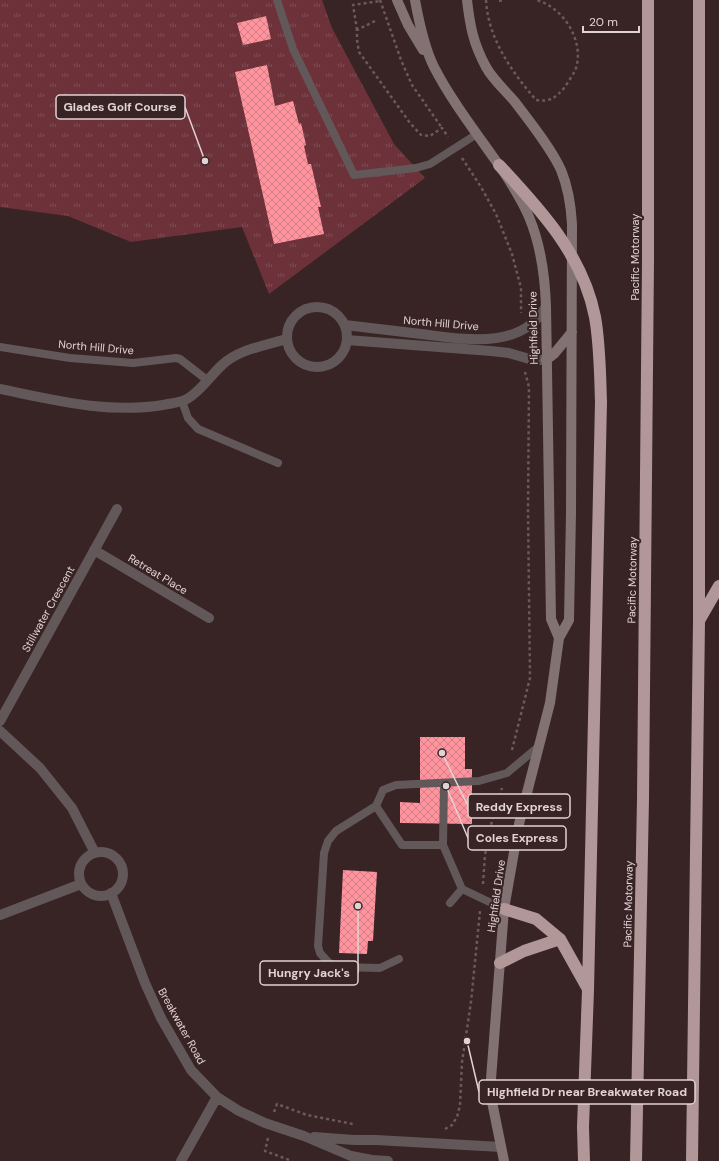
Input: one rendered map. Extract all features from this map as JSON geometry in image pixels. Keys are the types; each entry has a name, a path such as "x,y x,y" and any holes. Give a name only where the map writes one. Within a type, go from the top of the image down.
{"highway":[{"name":"Pacific Motorway","path":"636,1161 643,799 648,277 648,0"},
{"path":"692,1161 699,621 699,0"},
{"path":"498,164 531,201 572,255 586,287 595,318 599,350 601,402 588,990 583,1127 584,1161"},
{"path":"699,621 719,586"},
{"path":"504,909 536,919 560,939 588,990"},
{"path":"500,963 524,951 560,939"}],"street":[{"path":"397,0 408,25 434,67"},
{"name":"Highfield Drive","path":"415,0 424,39 434,67 523,204 537,242 544,279 546,306 551,619 559,638"},
{"name":"Highfield Drive","path":"467,0 470,27 475,43 487,68 515,103 561,170 572,214 569,620 559,638 550,703 519,824 504,909 490,1092 504,1161"},
{"name":"North Hill Drive","path":"345,325 469,339 497,338 514,334 526,328 541,315 546,306"},
{"path":"312,307 322,307 332,310 341,318 345,325 347,340 343,354 333,363 323,367 313,367 307,366 297,360 288,348 286,339 288,326 293,317 302,310 312,307"},
{"path":"347,340 509,353 533,360 546,360 554,354 572,332"},
{"path":"0,389 84,406 114,408 144,407 182,401 196,392 223,364 242,352 286,339"},
{"name":"Stillwater Crescent","path":"0,721 117,509"},
{"name":"Retreat Place","path":"94,550 209,618"},
{"path":"0,731 40,768 72,808 95,853"},
{"path":"102,852 109,854 121,864 123,872 122,880 119,886 111,893 104,896 91,894 81,884 79,872 81,865 85,859 95,853 102,852"},
{"path":"0,915 81,884"},
{"name":"Breakwater Road","path":"111,893 145,983 161,1018 191,1070 216,1097 239,1111 265,1123 304,1136 351,1156 388,1161"},
{"path":"181,1161 216,1097"},
{"name":"Breakwater Road","path":"304,1136 354,1140 501,1147"}],"lane":[{"path":"277,0 293,49 354,175 416,168 430,164 477,134"},
{"name":"North Hill Drive","path":"0,347 70,358 133,363 176,358 180,359 207,380"},
{"path":"182,401 188,418 198,429 278,463"},
{"path":"400,959 380,968 338,967 328,962 320,953 318,946 324,853 328,841 336,831 376,806 383,790 396,785 479,781 507,773 538,747"},
{"path":"444,783 443,845 462,889 504,909"},
{"path":"376,806 402,845 443,845"},
{"path":"450,903 462,889"}],"path":[{"path":"486,0 486,12 490,27 500,50 536,100 546,101 556,97 567,84 575,70 578,53 574,34 562,15 543,2 536,0"},
{"path":"499,1 505,0"},
{"path":"357,30 353,4 380,1 401,60 412,85 442,128"},
{"path":"524,370 529,387 528,511"}],"green space":[{"path":"0,0 322,0 332,28 394,144 425,178 269,294 242,227 131,242 68,216 0,207"}],"building":[{"path":"266,16 271,39 243,45 237,23"},
{"path":"267,65 275,106 293,101 299,124 301,123 306,145 304,146 308,164 311,164 321,207 318,207 324,234 274,244 235,72"},
{"path":"420,737 465,737 465,769 472,769 472,824 400,823 400,802 420,803"},
{"path":"343,870 377,872 373,941 368,941 367,954 339,953"}],"place":[{"name":"Glades Golf Course","path":"205,161"},
{"name":"Reddy Express","path":"442,753"},
{"name":"Coles Express","path":"446,786"},
{"name":"Hungry Jack's","path":"358,906"},
{"name":"Highfield Dr near Breakwater Road","path":"467,1041"}]}
